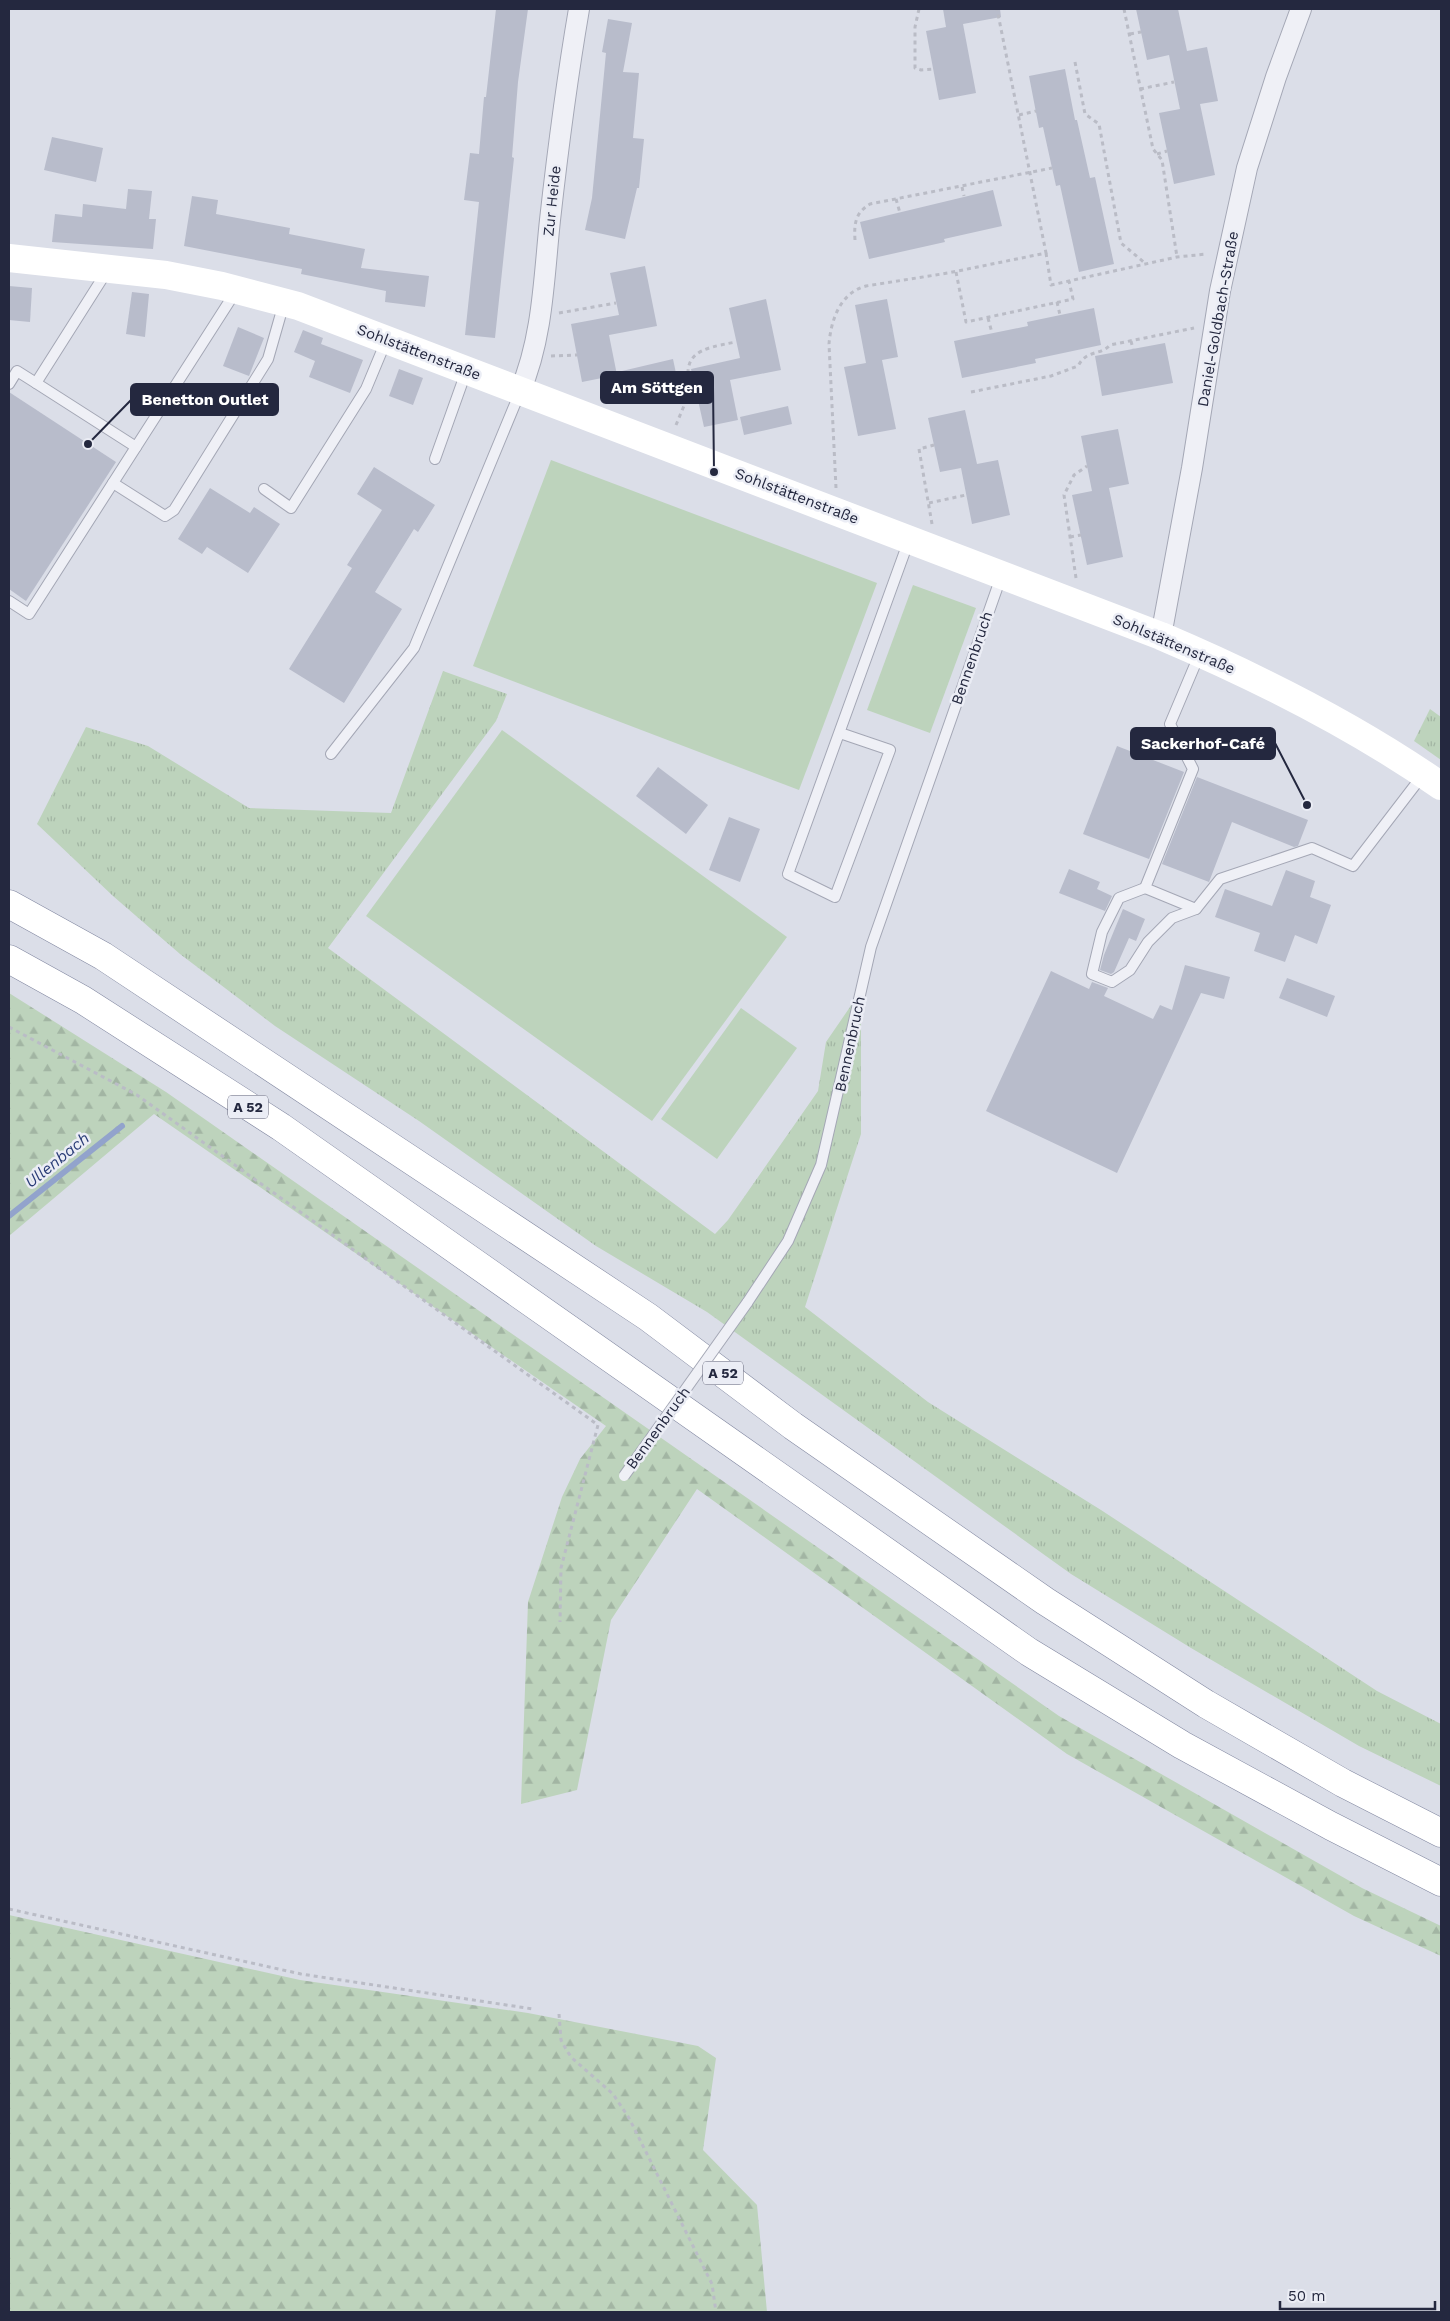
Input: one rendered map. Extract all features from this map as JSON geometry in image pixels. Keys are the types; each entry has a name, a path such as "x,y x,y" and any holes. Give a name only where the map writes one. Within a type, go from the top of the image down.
{"main road":[{"name":"Sohlstättenstraße","path":"9,258 166,275 284,302 1002,574 1200,652 1301,702 1432,780"},
{"name":"A 52","path":"9,904 103,956 648,1317 793,1426 1045,1601 1206,1704 1343,1783 1441,1833"},
{"name":"A 52","path":"9,960 83,1000 281,1127 1029,1652 1182,1745 1330,1826 1441,1882"}],"street":[{"name":"Zur Heide","path":"520,391 531,366 539,317 562,106 579,9"},
{"name":"Daniel-Goldbach-Straße","path":"1161,636 1192,468 1215,324 1247,168 1276,77 1301,9"}],"lane":[{"path":"36,383 109,269"},
{"path":"9,601 29,614 237,290"},
{"path":"113,483 165,516 174,510 268,359 284,302"},
{"path":"264,489 291,508 366,389 386,340"},
{"path":"9,384 17,371 136,448"},
{"path":"435,459 467,371"},
{"path":"331,754 414,648 520,391"},
{"path":"840,733 890,750 835,897 788,874 909,540"},
{"name":"Bennenbruch","path":"624,1476 747,1304 788,1241 821,1165 871,947 1002,574"},
{"path":"1145,888 1193,769 1170,724 1200,652"},
{"path":"1196,909 1145,888 1119,898 1102,932 1092,974 1112,982 1130,970 1148,942 1172,918 1196,909 1220,879 1312,848 1353,866 1432,780"}],"path":[{"path":"919,9 915,27 915,68 921,70 933,69"},
{"path":"997,9 1051,285 1177,257 1229,251"},
{"path":"1124,9 1153,149 1162,160 1177,257"},
{"path":"1130,34 1141,32"},
{"path":"1075,62 1085,114 1099,124 1122,243 1146,264"},
{"path":"1140,89 1174,82"},
{"path":"1019,115 1036,112"},
{"path":"1157,154 1167,151"},
{"path":"855,240 854,224 860,210 870,204 1052,168"},
{"path":"962,187 964,196"},
{"path":"896,199 900,213"},
{"path":"834,511 836,487 829,344 830,331 836,313 846,297 855,289 956,272 1046,253"},
{"path":"956,272 966,322 1073,299 1069,281"},
{"path":"1057,302 1060,315"},
{"path":"539,317 616,303"},
{"path":"988,318 992,333"},
{"path":"971,392 1051,376 1078,366 1082,359 1090,353 1106,349 1110,345 1215,324"},
{"path":"1131,341 1133,349"},
{"path":"692,397 687,374 688,366 692,360 708,348 736,342"},
{"path":"667,446 686,401 697,396"},
{"path":"934,444 918,449 936,550"},
{"path":"1069,600 1077,575 1064,496 1069,480 1087,466"},
{"path":"929,503 966,496"},
{"path":"1070,537 1081,534"},
{"path":"9,1026 137,1095 598,1425 561,1568 560,1622"},
{"path":"9,1909 301,1974 533,2009"},
{"path":"559,2014 561,2040 567,2051 572,2058 614,2094 630,2118 712,2284 716,2312"}],"green space":[{"path":"551,460 877,583 799,790 473,666"},
{"path":"913,585 976,608 930,733 867,710"},
{"path":"443,671 507,694 496,721 328,948 715,1234 728,1220 818,1091 826,1042 861,991 861,1134 805,1307 928,1402 1101,1510 1377,1691 1441,1724 1441,1786 1359,1746 1191,1648 1071,1574 707,1312 596,1246 419,1121 275,1026 180,954 113,896 37,824 86,727 148,746 249,808 391,813"},
{"path":"1430,709 1441,717 1441,760 1414,741"},
{"path":"502,730 787,937 652,1121 366,916"},
{"path":"9,993 166,1092 1059,1716 1362,1888 1441,1926 1441,1956 1354,1916 1067,1754 697,1489 611,1620 577,1790 521,1804 528,1602 562,1497 580,1459 606,1426 154,1114 9,1236"},
{"path":"741,1008 797,1048 717,1159 661,1119"},
{"path":"9,1915 300,1980 528,2013 698,2046 716,2058 703,2150 757,2205 767,2312 9,2312"}],"building":[{"path":"496,9 528,9 518,82 512,157 514,158 495,338 465,335 479,202 464,200 470,153 479,154 484,97 486,97"},
{"path":"943,9 1000,9 1001,17 963,24 976,93 939,100 926,31 946,27"},
{"path":"1136,9 1178,9 1187,51 1207,47 1218,101 1200,104 1215,175 1174,184 1159,113 1180,109 1169,55 1147,60"},
{"path":"608,19 632,23 623,72 639,73 633,138 644,139 639,188 637,188 625,239 585,230 592,198 606,53 602,52"},
{"path":"1065,69 1075,120 1077,120 1090,178 1095,177 1114,264 1079,272 1060,185 1056,186 1043,127 1039,128 1029,76"},
{"path":"52,137 103,148 96,182 44,170"},
{"path":"128,189 152,191 149,219 156,219 153,249 52,242 55,214 82,217 83,204 126,209"},
{"path":"993,190 1002,226 944,239 945,242 869,259 860,222"},
{"path":"192,196 218,200 216,214 290,228 289,234 365,249 361,268 429,276 425,307 385,302 386,291 301,274 302,269 184,246"},
{"path":"645,266 657,326 609,335 617,375 582,382 571,324 619,315 610,273"},
{"path":"9,286 32,288 30,322 9,320"},
{"path":"132,292 149,294 145,337 126,334"},
{"path":"766,299 781,370 730,380 738,420 704,427 691,369 740,358 729,308"},
{"path":"887,299 898,357 882,360 896,429 858,436 844,367 866,363 855,305"},
{"path":"1094,308 1101,345 1035,359 1036,363 962,378 954,341 1028,326 1027,322"},
{"path":"238,327 264,338 249,376 223,366"},
{"path":"303,330 323,338 321,344 363,360 350,393 309,377 315,361 294,352"},
{"path":"1165,343 1173,383 1102,396 1095,356"},
{"path":"673,359 677,378 626,390 622,371"},
{"path":"399,369 423,378 413,405 389,396"},
{"path":"9,392 116,462 26,601 9,589"},
{"path":"788,406 792,424 744,435 740,417"},
{"path":"965,410 977,464 998,460 1010,515 972,524 961,468 940,472 928,418"},
{"path":"1118,429 1129,484 1109,488 1123,557 1087,565 1072,495 1092,491 1081,436"},
{"path":"374,467 435,505 418,532 414,529 375,592 402,609 344,703 289,669 352,568 347,565 382,510 357,494"},
{"path":"210,488 250,513 254,507 280,524 248,573 207,547 202,554 178,539"},
{"path":"1117,746 1184,772 1149,859 1083,834"},
{"path":"658,767 708,805 686,834 636,796"},
{"path":"1197,777 1308,820 1298,846 1294,847 1232,822 1209,882 1162,864"},
{"path":"729,817 760,829 740,882 709,870"},
{"path":"1069,869 1100,882 1097,889 1112,896 1105,911 1059,893"},
{"path":"1286,870 1315,881 1310,897 1331,905 1317,944 1295,935 1285,962 1254,951 1260,933 1215,917 1225,889 1272,906"},
{"path":"1123,909 1145,919 1136,941 1129,938 1114,972 1111,974 1100,970 1104,955"},
{"path":"1185,965 1230,977 1224,999 1201,993 1117,1173 986,1111 1051,971 1089,989 1092,982 1108,988 1104,996 1153,1019 1160,1005 1172,1010"},
{"path":"1287,978 1335,996 1327,1017 1279,998"}],"waterway":[{"name":"Ullenbach","path":"9,1216 122,1126"}],"place":[{"name":"Benetton Outlet","path":"88,444"},
{"name":"Am Söttgen","path":"714,472"},
{"name":"Sackerhof-Café","path":"1307,805"}]}
